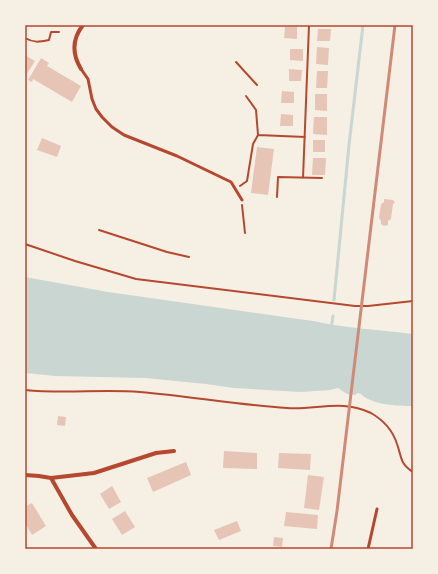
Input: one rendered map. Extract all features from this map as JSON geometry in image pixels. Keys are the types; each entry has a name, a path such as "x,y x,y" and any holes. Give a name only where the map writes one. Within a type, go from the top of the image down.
{"street":[{"path":"81,68 75,56 74,45 76,35 82,25"},
{"path":"25,476 51,478 94,473 156,453 174,451"},
{"path":"51,478 72,515 96,549"}],"lane":[{"path":"81,68 88,79 92,99 96,109 112,127 124,135 177,156 231,182 242,200"},
{"path":"368,549 378,509"}],"path":[{"path":"303,178 310,25"},
{"path":"25,38 30,42 38,43 49,40 51,32 59,32"},
{"path":"236,62 257,85"},
{"path":"235,189 248,181 254,144 258,134 256,110 246,96"},
{"path":"258,134 305,137"},
{"path":"277,197 278,177 322,178"},
{"path":"242,200 245,233"},
{"path":"98,230 167,252 189,257"},
{"path":"25,244 75,261 136,278 355,306 413,302"},
{"path":"25,390 139,392 236,404 288,408 307,409 340,405 358,408 371,413 383,421 392,432 405,468 413,472"}],"shaded area":[{"path":"25,277 108,292 363,329 413,334 413,406 378,403 358,393 355,395 347,394 338,388 301,392 234,388 146,378 56,376 25,373"}],"building":[{"path":"285,27 297,27 297,39 284,38"},
{"path":"318,29 331,29 330,41 317,41"},
{"path":"317,47 329,48 328,65 316,64"},
{"path":"290,49 303,49 303,61 290,60"},
{"path":"25,55 35,61 25,77"},
{"path":"41,58 49,63 47,66 81,86 72,102 33,79 32,82 28,80"},
{"path":"289,69 302,70 301,81 289,81"},
{"path":"317,71 328,71 327,88 316,88"},
{"path":"282,91 294,92 294,103 281,103"},
{"path":"315,94 327,94 327,111 315,110"},
{"path":"281,114 293,115 293,126 280,126"},
{"path":"314,117 327,117 327,135 313,134"},
{"path":"42,138 61,146 57,157 37,150"},
{"path":"313,140 325,140 325,152 313,152"},
{"path":"257,147 274,149 268,195 251,193"},
{"path":"313,158 326,158 325,175 312,175"},
{"path":"384,199 393,200 395,202 393,204 391,219 388,221 388,225 384,226 381,224 379,218 381,204 384,202"},
{"path":"58,416 66,417 65,426 57,425"},
{"path":"224,451 257,453 257,469 223,468"},
{"path":"279,453 311,454 310,470 278,468"},
{"path":"186,462 191,475 153,492 147,478"},
{"path":"308,475 324,477 319,510 304,508"},
{"path":"112,486 121,502 109,509 100,494"},
{"path":"32,503 46,526 32,535 25,523 25,507"},
{"path":"125,511 135,527 122,535 112,519"},
{"path":"286,512 318,515 317,529 284,526"},
{"path":"237,521 241,531 219,540 214,530"},
{"path":"274,537 283,538 282,547 273,546"}],"waterway":[{"path":"334,300 349,145 363,25"},
{"path":"331,329 333,316"}],"railway":[{"path":"331,549 337,511 395,25"}]}
